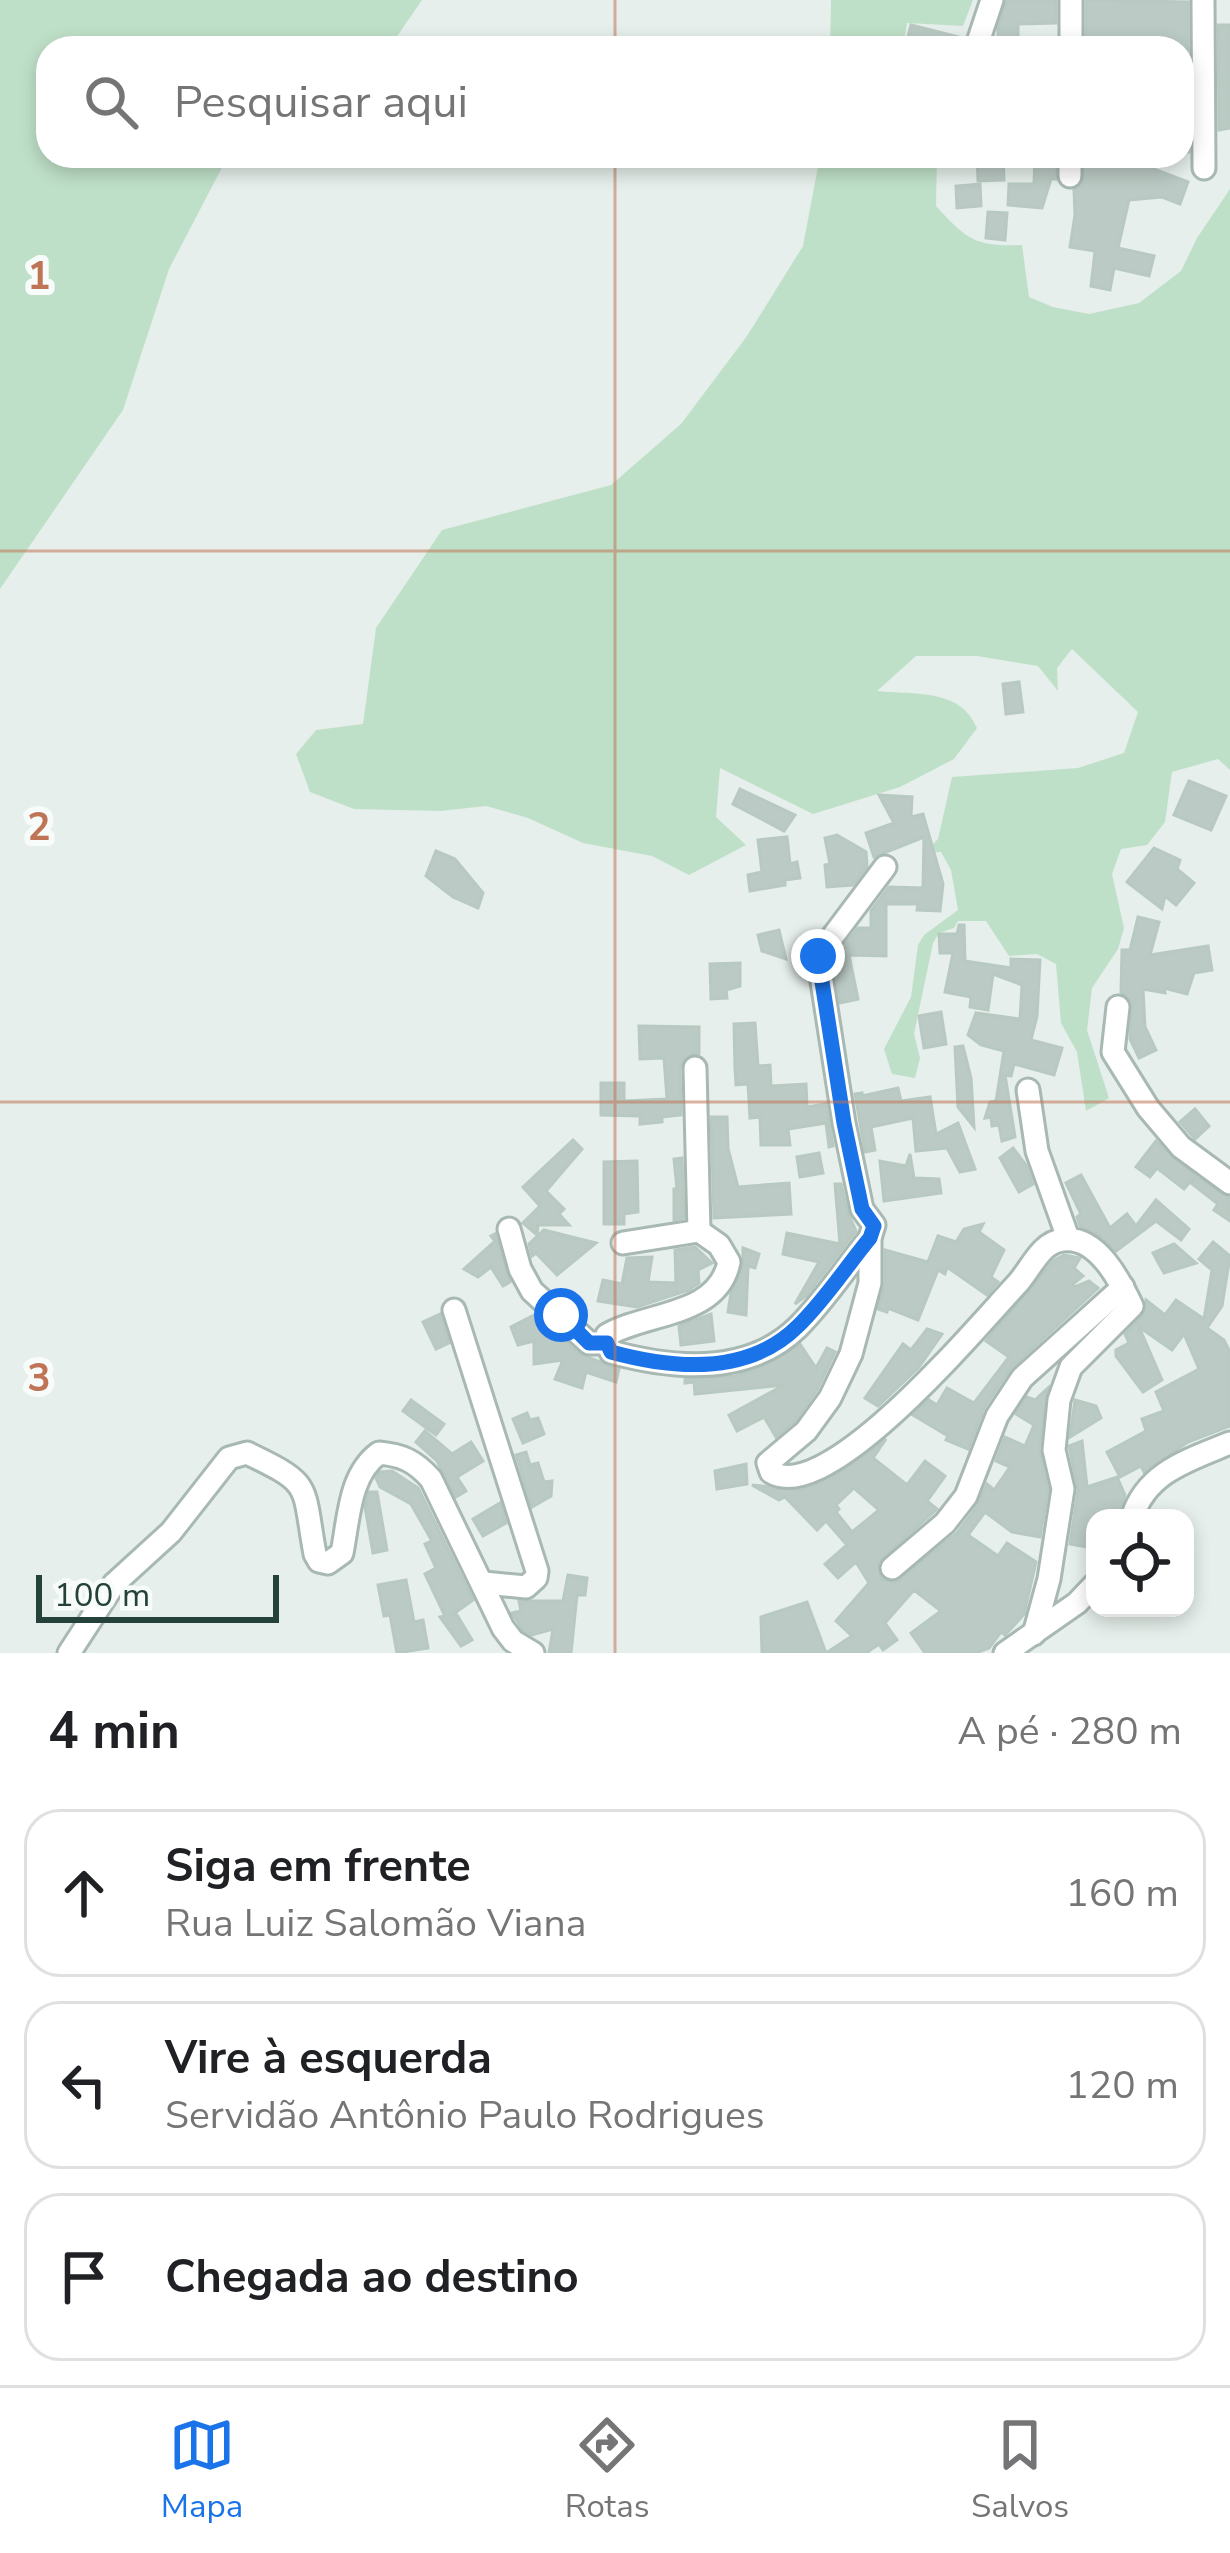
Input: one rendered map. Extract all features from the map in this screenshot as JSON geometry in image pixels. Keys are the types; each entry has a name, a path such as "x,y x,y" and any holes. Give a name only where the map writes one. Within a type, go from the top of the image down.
{"street":[{"path":"980,36 992,0"},
{"path":"1071,0 1071,36"},
{"path":"1203,0 1204,168"},
{"path":"884,867 818,956 844,1123 862,1209 874,1226 871,1283 851,1354 830,1398 806,1431 768,1463 771,1472 781,1478 835,1463 868,1439 1022,1278 1048,1244 1068,1238 1088,1246 1109,1264 1132,1306 1071,1367 1059,1400 1054,1450 1063,1489 1049,1579 1034,1634"},
{"path":"1118,1007 1113,1052 1148,1108 1181,1147 1230,1183"},
{"path":"695,1068 699,1231"},
{"path":"1028,1090 1036,1151 1068,1238"},
{"path":"509,1229 532,1291 589,1343 607,1343"},
{"path":"622,1243 699,1231 719,1245 729,1262 720,1286 659,1318 607,1335 611,1352 677,1365 711,1365 750,1357 776,1345 799,1326 870,1238"},
{"path":"892,1568 945,1523 966,1496 997,1416 1022,1378 1123,1287"},
{"path":"454,1310 537,1570 526,1587 484,1583"},
{"path":"1135,1509 1157,1477 1230,1444"},
{"path":"69,1653 114,1584 171,1532 229,1458 247,1453 296,1477 303,1488 319,1561 338,1559 365,1463 379,1453 416,1462 442,1496 503,1628 533,1653"},
{"path":"1006,1653 1086,1593"}],"green space":[{"path":"0,0 422,0 397,36 36,36 36,168 222,168 169,269 123,410 0,589"},
{"path":"831,0 973,0 963,26 907,23 905,36 830,36"},
{"path":"818,168 937,168 936,206 947,218 983,243 1022,245 1029,297 1089,314 1139,303 1181,271 1230,189 1230,770 1218,759 1172,772 1165,822 1147,845 1121,849 1112,874 1124,928 1118,949 1092,988 1087,1030 1109,1098 1086,1111 1077,1052 1061,1023 1056,964 1037,954 1009,956 986,921 958,921 933,943 914,1034 920,1058 915,1078 892,1074 884,1049 911,997 918,945 958,910 951,870 941,852 924,853 938,839 952,777 1078,768 1124,753 1138,712 1072,649 1057,668 1058,691 1038,666 977,656 916,656 877,691 948,700 960,706 977,728 954,759 900,787 813,814 720,768 716,817 746,845 689,875 652,856 583,843 528,818 486,806 440,811 354,809 310,792 296,754 316,730 363,724 376,628 442,530 611,485 681,424 747,336 803,246"}],"building":[{"path":"1007,0 1056,0 1056,23 1018,24 1018,36 998,36"},
{"path":"1086,0 1188,2 1188,36 1086,36"},
{"path":"911,25 955,36 908,36"},
{"path":"1218,25 1230,25 1230,128 1219,130"},
{"path":"977,168 1004,168 1004,180 978,181"},
{"path":"1035,168 1056,168 1056,179 1051,179 1042,208 1008,205 1009,184 1034,184"},
{"path":"1084,168 1151,168 1188,182 1180,204 1162,197 1129,200 1118,248 1154,256 1149,276 1114,268 1110,290 1091,286 1095,251 1070,247 1074,190 1083,182"},
{"path":"980,184 981,206 957,208 956,186"},
{"path":"988,212 1007,213 1005,240 986,238"},
{"path":"1019,682 1023,712 1006,714 1003,684"},
{"path":"1189,781 1226,796 1211,830 1174,815"},
{"path":"740,789 795,815 784,831 733,804"},
{"path":"879,795 912,797 911,817 923,814 943,884 940,911 917,910 918,904 886,904 886,956 849,955 858,999 840,1003 837,955 858,928 871,928 871,911 889,887 923,888 924,837 874,857 866,833 894,823"},
{"path":"837,835 866,852 867,866 853,885 827,887 825,865 830,864 825,838"},
{"path":"787,837 790,864 797,862 800,878 750,891 748,875 762,872 758,840"},
{"path":"1154,848 1180,860 1177,869 1194,883 1176,905 1165,896 1162,909 1127,882"},
{"path":"436,851 455,859 483,893 478,908 453,897 426,876"},
{"path":"1138,917 1159,922 1150,955 1208,946 1212,970 1194,973 1187,994 1143,989 1145,1027 1156,1050 1139,1058 1130,1039 1132,1002 1121,992 1122,950 1130,950"},
{"path":"959,925 964,925 965,961 1011,968 1011,959 1040,960 1031,1040 1062,1048 1054,1075 1014,1064 1011,1076 1005,1075 1015,1137 1002,1141 999,1125 992,1126 991,1117 985,1118 990,1102 996,1101 1004,1051 981,1045 968,1035 976,1013 1020,1019 1022,985 993,974 988,1010 970,1007 971,997 945,992 953,953 940,953 939,934 957,934"},
{"path":"779,930 786,959 762,951 758,935"},
{"path":"740,963 740,986 726,990 727,998 711,999 710,964"},
{"path":"941,1012 946,1044 924,1048 919,1016"},
{"path":"755,1023 758,1066 770,1065 771,1086 806,1084 807,1107 826,1104 833,1146 829,1147 826,1123 788,1129 790,1145 761,1145 760,1117 750,1118 748,1084 736,1085 735,1068 734,1024"},
{"path":"639,1026 699,1027 699,1054 686,1056 680,1067 681,1115 662,1117 662,1122 640,1124 640,1116 601,1115 601,1083 624,1083 624,1101 667,1099 664,1058 640,1059"},
{"path":"963,1046 971,1078 974,1127 958,1107 955,1047"},
{"path":"898,1088 901,1101 930,1097 936,1134 958,1123 975,1169 960,1172 947,1148 916,1151 913,1118 871,1127 875,1150 865,1152 855,1094"},
{"path":"1195,1109 1209,1126 1195,1139 1180,1122"},
{"path":"711,1117 727,1117 728,1148 738,1187 789,1183 791,1214 714,1218"},
{"path":"573,1140 582,1149 546,1191 564,1209 559,1214 569,1225 538,1225 537,1235 523,1223 540,1206 523,1187"},
{"path":"1156,1141 1195,1176 1184,1189 1157,1168 1150,1177 1136,1167"},
{"path":"1013,1148 1033,1184 1019,1192 1000,1158"},
{"path":"819,1153 823,1173 800,1177 797,1157"},
{"path":"910,1154 914,1178 939,1179 941,1193 884,1201 880,1161 906,1166"},
{"path":"682,1158 684,1218 674,1220 674,1159"},
{"path":"637,1161 638,1212 624,1214 624,1224 604,1224 604,1162"},
{"path":"1081,1175 1110,1228 1127,1214 1136,1226 1156,1200 1189,1229 1181,1240 1156,1221 1116,1251 1080,1226 1077,1217 1081,1214 1066,1183"},
{"path":"1196,1177 1230,1198 1230,1221 1214,1210 1218,1204 1191,1183"},
{"path":"835,1184 841,1184 856,1231 795,1304 819,1262 783,1254 787,1233 840,1244"},
{"path":"983,1224 979,1232 1004,1250 991,1277 998,1282 987,1295 947,1267 945,1274 938,1270 918,1320 888,1308 887,1312 878,1309 885,1284 885,1250 928,1262 938,1236 956,1242 964,1229"},
{"path":"544,1230 596,1243 557,1275 536,1253 532,1256 529,1244"},
{"path":"495,1234 510,1282 503,1286 491,1267 478,1277 464,1269 495,1241 491,1236"},
{"path":"1213,1242 1230,1256 1222,1306 1207,1328 1224,1340 1230,1352 1230,1426 1188,1442 1144,1472 1141,1466 1120,1477 1107,1452 1146,1431 1142,1419 1164,1411 1156,1392 1199,1369 1184,1334 1172,1350 1139,1327 1162,1380 1143,1392 1116,1350 1129,1343 1125,1334 1143,1315 1146,1300 1165,1315 1176,1300 1204,1319 1212,1270 1199,1259"},
{"path":"1174,1244 1196,1263 1164,1273 1153,1253"},
{"path":"695,1247 712,1263 698,1270 699,1283 689,1290 637,1307 598,1301 603,1280 622,1284 627,1258 652,1257 648,1282 676,1283 675,1250"},
{"path":"743,1248 759,1254 755,1268 748,1266 746,1315 728,1312 743,1266"},
{"path":"1064,1255 1080,1258 1074,1268 1083,1276 1075,1287 1089,1281 1098,1288 1010,1369 984,1408 968,1449 946,1440 948,1436 913,1415 929,1400 937,1405 947,1388 974,1403 1009,1357 986,1341 1053,1261"},
{"path":"440,1314 449,1343 436,1349 423,1322"},
{"path":"536,1314 579,1354 619,1369 616,1382 586,1372 582,1388 555,1379 563,1360 534,1364 534,1341 518,1345 511,1327"},
{"path":"711,1314 714,1341 681,1345 679,1326"},
{"path":"927,1329 942,1334 919,1367 878,1406 865,1398 903,1344 911,1350"},
{"path":"800,1344 816,1368 827,1348 835,1352 817,1390 795,1421 776,1437 764,1417 737,1431 729,1415 784,1385 695,1394 694,1382 685,1383 685,1379 735,1376 761,1368"},
{"path":"1048,1388 1039,1449 1048,1490 1040,1537 1012,1532 985,1512 968,1535 998,1556 1007,1543 1036,1562 1024,1614 989,1648 976,1653 925,1653 911,1633 941,1611 914,1590 885,1623 897,1640 883,1650 879,1644 866,1653 826,1653 852,1636 836,1621 869,1583 856,1562 838,1578 825,1564 847,1545 826,1521 817,1530 785,1497 779,1500 752,1485 802,1490 837,1475 886,1439 873,1458 907,1485 925,1461 945,1476 927,1501 937,1509 878,1562 881,1579 896,1582 957,1533 987,1484 994,1490 1010,1467 996,1461 1005,1437 1025,1446 1034,1425 1016,1414 1027,1397 1035,1400","holes":["854,1488 879,1510 852,1532 836,1505"]},
{"path":"411,1400 444,1424 436,1435 403,1411"},
{"path":"1075,1400 1096,1406 1101,1418 1070,1437"},
{"path":"527,1413 530,1420 538,1418 544,1434 523,1443 513,1419"},
{"path":"425,1431 452,1454 471,1442 483,1461 457,1477 466,1491 456,1497 437,1461 416,1442"},
{"path":"1082,1441 1087,1487 1117,1477 1125,1495 1120,1509 1086,1509 1086,1547 1070,1544 1078,1490 1069,1446"},
{"path":"526,1452 530,1465 538,1463 544,1482 552,1481 551,1496 532,1507 516,1455"},
{"path":"746,1464 747,1484 717,1489 715,1471"},
{"path":"392,1471 418,1488 473,1600 452,1615 457,1615 472,1640 461,1646 440,1617 445,1616 425,1574 436,1568 425,1544 432,1541 411,1504 380,1487 376,1478 380,1472"},
{"path":"369,1492 377,1492 387,1550 373,1553 365,1507"},
{"path":"500,1503 506,1523 483,1536 473,1519"},
{"path":"568,1575 587,1578 585,1595 577,1595 571,1653 549,1653 553,1629 532,1635 512,1613 521,1611 519,1601 563,1601"},
{"path":"406,1580 414,1622 423,1620 428,1648 397,1653 378,1585"},
{"path":"807,1602 826,1653 762,1653 761,1617"}],"route":[{"path":"561,1315 589,1343 607,1343 611,1352 630,1357 677,1365 711,1365 750,1357 776,1345 799,1326 870,1238 874,1226 862,1209 844,1123 818,956"}]}
